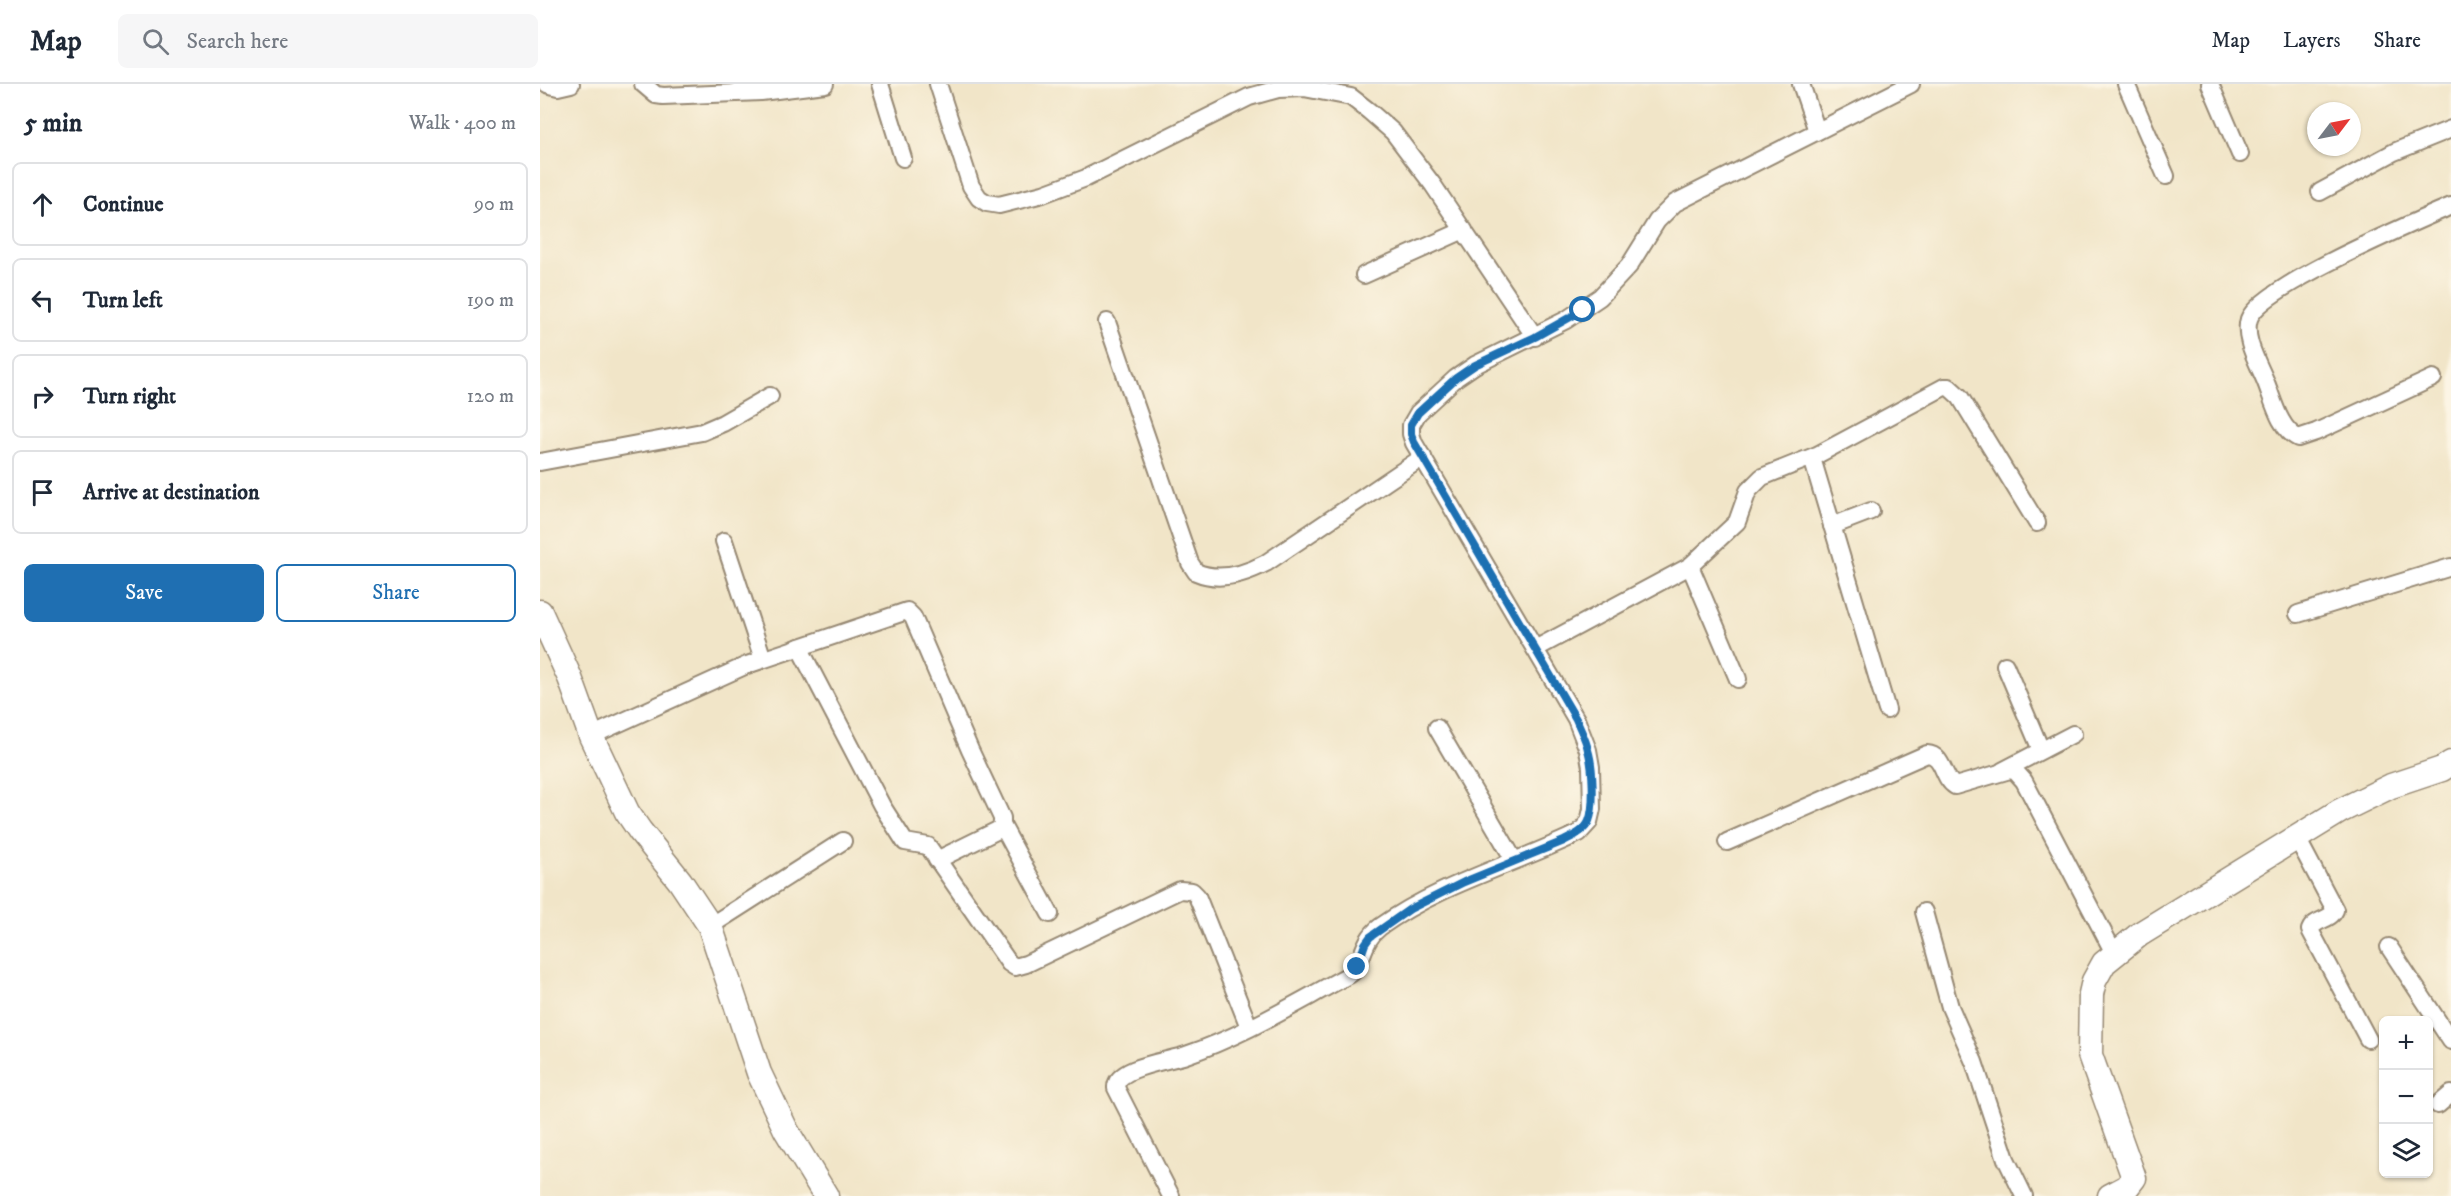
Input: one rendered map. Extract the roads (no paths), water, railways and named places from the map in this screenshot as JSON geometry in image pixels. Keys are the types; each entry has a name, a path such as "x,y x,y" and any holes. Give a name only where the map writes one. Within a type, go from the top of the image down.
{"street":[{"path":"547,84 558,87 571,84"},
{"path":"643,84 656,95 663,96 761,92 825,84"},
{"path":"880,84 903,158"},
{"path":"938,84 971,186 979,198 987,203 999,205 1043,194 1086,178 1249,96 1285,86 1352,91 1393,132 1464,230 1535,337"},
{"path":"1801,84 1817,131"},
{"path":"1171,1196 1116,1088 1119,1076 1132,1070 1197,1052 1353,973 1370,937 1395,918 1464,882 1579,833 1589,822 1592,809 1588,750 1576,719 1411,434 1411,425 1418,413 1456,378 1475,365 1535,337 1583,310 1615,284 1657,221 1675,203 1911,84"},
{"path":"2126,84 2166,176"},
{"path":"2210,84 2240,154"},
{"path":"2320,192 2394,152 2451,129"},
{"path":"2433,378 2316,432 2298,438 2285,428 2259,367 2249,336 2249,320 2257,306 2277,291 2376,239 2451,206"},
{"path":"1364,275 1464,230"},
{"path":"1107,322 1190,562 1196,572 1205,576 1238,574 1266,563 1423,457"},
{"path":"1535,649 1690,566 1737,522 1748,491 1754,483 1771,472 1812,458 1939,389 1950,387 1960,397 2037,523"},
{"path":"540,462 702,432 771,396"},
{"path":"1812,458 1887,710"},
{"path":"1832,526 1871,511"},
{"path":"724,541 763,659"},
{"path":"1690,566 1738,679"},
{"path":"2298,614 2451,567"},
{"path":"591,736 763,659 907,610 911,613 1002,818 1002,825 1050,914"},
{"path":"540,612 566,670 591,736 627,812 680,881 710,926 767,1092 786,1130 826,1196"},
{"path":"799,647 882,806 905,842 925,844 1009,963 1015,967 1026,964 1180,890 1192,891 1197,896 1249,1027"},
{"path":"2005,665 2041,750"},
{"path":"1437,728 1514,860"},
{"path":"1728,842 1927,754 1937,758 1950,782 1955,786 2002,771 2073,734"},
{"path":"2110,1196 2127,1187 2134,1178 2090,1055 2089,1019 2094,981 2104,963 2140,934 2370,795 2442,769 2451,763"},
{"path":"2002,771 2016,772 2024,781 2114,954"},
{"path":"937,860 998,830 1002,825"},
{"path":"2297,838 2335,910 2331,916 2314,924 2310,930 2368,1039"},
{"path":"710,926 843,841"},
{"path":"1924,912 1950,1007 1974,1062 2006,1159 2024,1196"},
{"path":"2389,947 2451,1041"}]}
